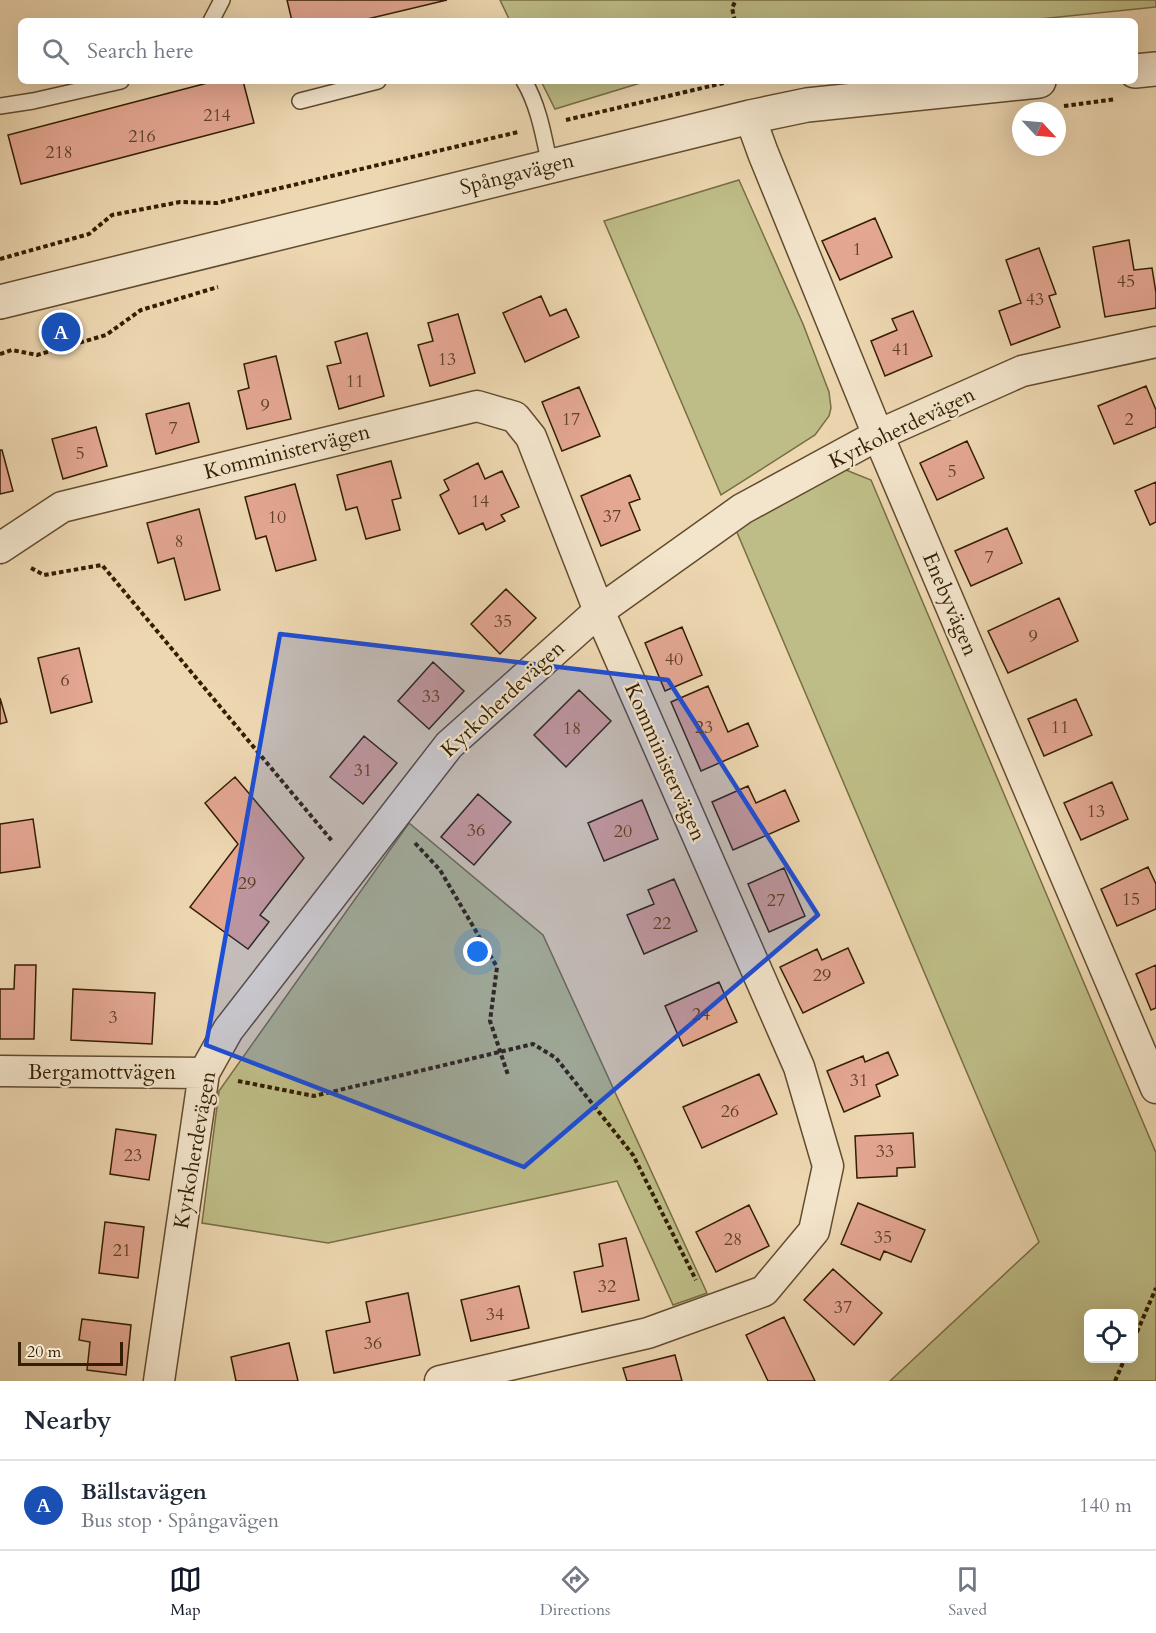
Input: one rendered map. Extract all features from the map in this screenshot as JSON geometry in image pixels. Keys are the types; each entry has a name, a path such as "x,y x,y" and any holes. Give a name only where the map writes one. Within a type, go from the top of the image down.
{"street":[{"path":"1138,79 1156,69"},
{"name":"Spångavägen","path":"0,302 750,117 807,105 1046,94"},
{"name":"Enebyvägen","path":"750,117 879,435 1156,1088"},
{"name":"Kyrkoherdevägen","path":"159,1381 204,1073 228,1030 449,745 599,611 742,510 879,435 1022,371 1156,342"},
{"name":"Komministervägen","path":"0,548 62,507 477,406 515,417 531,437 599,611 799,1067 828,1166 814,1231 764,1291 648,1333 440,1381"},
{"name":"Bergamottvägen","path":"0,1071 204,1073"}],"lane":[{"path":"213,18 222,0"},
{"path":"0,106 108,84"},
{"path":"300,101 366,84"},
{"path":"526,84 541,126 550,166"}],"path":[{"path":"734,18 732,9 736,0"},
{"path":"0,259 89,234 112,215 180,202 218,202 719,84"},
{"path":"1046,94 1128,85"},
{"path":"0,354 12,351 37,355 106,335 141,310 221,286"},
{"path":"26,564 44,575 102,565 354,867"},
{"path":"393,818 440,870 497,967 490,1022 508,1075"},
{"path":"204,1073 314,1096 533,1044 556,1058 633,1155 711,1310"},
{"path":"1138,1330 1156,1288"},
{"path":"1115,1381 1123,1363"}],"highlighted area":[{"path":"280,634 668,680 818,915 524,1167 206,1045"}],"shaded area":[{"path":"500,0 1156,0 1156,7 1049,18 509,18"},
{"path":"542,84 637,84 555,109"},
{"path":"739,180 803,324 829,392 831,408 829,416 815,435 721,495 604,221"},
{"path":"841,468 871,480 1156,1153 1156,1381 890,1381 1039,1242 736,530"},
{"path":"409,823 543,935 707,1293 673,1305 617,1181 328,1243 202,1223 219,1091"}],"building":[{"path":"287,0 447,0 372,18 291,18"},
{"path":"204,84 244,84 254,123 21,184 8,135"},
{"path":"875,218 892,257 840,280 822,241"},
{"path":"1129,240 1134,270 1152,268 1156,308 1105,317 1093,247"},
{"path":"1039,248 1056,294 1049,296 1060,327 1011,345 999,311 1021,303 1006,260"},
{"path":"541,296 550,316 566,309 579,337 525,362 503,313"},
{"path":"913,311 932,356 885,376 871,341 897,330 892,319"},
{"path":"458,314 475,373 430,386 418,345 433,341 428,323"},
{"path":"367,333 384,396 339,409 327,366 341,363 335,342"},
{"path":"276,356 291,419 247,429 238,391 249,388 244,364"},
{"path":"1146,386 1156,410 1156,427 1114,444 1098,406"},
{"path":"579,387 600,436 562,451 542,402"},
{"path":"189,403 199,442 156,454 146,414"},
{"path":"96,427 107,466 63,479 52,439"},
{"path":"967,441 984,478 937,500 920,463"},
{"path":"0,450 2,450 13,491 0,494"},
{"path":"391,461 401,498 392,500 400,530 366,539 357,507 346,510 337,475"},
{"path":"478,463 485,479 502,471 519,507 501,515 505,521 486,530 483,523 459,534 440,495 449,490 444,480"},
{"path":"630,475 640,499 629,503 640,530 601,546 581,496"},
{"path":"1156,482 1156,522 1150,525 1135,491"},
{"path":"295,484 316,560 276,571 266,536 256,539 245,497"},
{"path":"199,509 220,590 185,600 174,558 158,563 147,523"},
{"path":"1007,528 1022,563 971,586 955,551"},
{"path":"506,589 536,618 500,654 471,624"},
{"path":"1059,598 1078,641 1008,673 988,631"},
{"path":"682,627 702,675 665,691 645,643"},
{"path":"79,648 92,702 51,713 38,658"},
{"path":"433,662 464,691 429,729 398,701"},
{"path":"708,686 728,732 748,723 758,746 701,771 671,702"},
{"path":"579,690 611,721 566,767 534,735"},
{"path":"0,698 7,722 0,724"},
{"path":"1076,699 1092,735 1044,756 1028,719"},
{"path":"364,736 397,763 363,804 330,777"},
{"path":"235,777 304,858 260,915 269,922 248,949 190,907 238,844 205,803"},
{"path":"1112,782 1128,819 1081,840 1064,803"},
{"path":"748,786 756,803 785,790 799,821 733,850 712,802"},
{"path":"478,794 511,822 474,865 441,837"},
{"path":"642,800 658,839 604,861 588,823"},
{"path":"33,819 40,867 0,873 0,824"},
{"path":"1148,867 1156,884 1156,909 1117,926 1101,889"},
{"path":"784,868 805,916 769,932 748,884"},
{"path":"674,879 697,931 644,954 627,915 654,904 648,890"},
{"path":"848,948 864,983 803,1013 780,967 817,949 822,960"},
{"path":"15,965 36,965 34,1039 0,1039 0,989 14,989"},
{"path":"1156,965 1156,1008 1151,1010 1136,974"},
{"path":"719,982 737,1022 683,1046 665,1006"},
{"path":"73,989 155,993 152,1044 71,1040"},
{"path":"888,1052 898,1075 876,1085 880,1096 844,1112 827,1071 863,1056 865,1062"},
{"path":"759,1074 777,1114 702,1148 683,1107"},
{"path":"116,1129 156,1135 149,1180 110,1174"},
{"path":"913,1133 915,1167 897,1168 897,1176 857,1178 855,1136"},
{"path":"858,1203 925,1230 911,1262 884,1251 880,1260 841,1244"},
{"path":"749,1205 769,1246 716,1272 696,1232"},
{"path":"105,1222 144,1227 138,1278 99,1273"},
{"path":"626,1238 639,1300 582,1312 574,1272 603,1266 599,1244"},
{"path":"833,1269 882,1313 854,1345 804,1300"},
{"path":"519,1286 529,1328 471,1341 461,1300"},
{"path":"408,1293 420,1355 334,1373 326,1331 370,1322 366,1302"},
{"path":"784,1317 815,1381 768,1381 746,1335"},
{"path":"82,1319 131,1325 126,1375 87,1370 90,1342 79,1340"},
{"path":"289,1343 298,1381 236,1381 231,1357"},
{"path":"675,1355 682,1381 627,1381 623,1368"}],"place":[{"name":"Bällstavägen","path":"61,332"}]}
